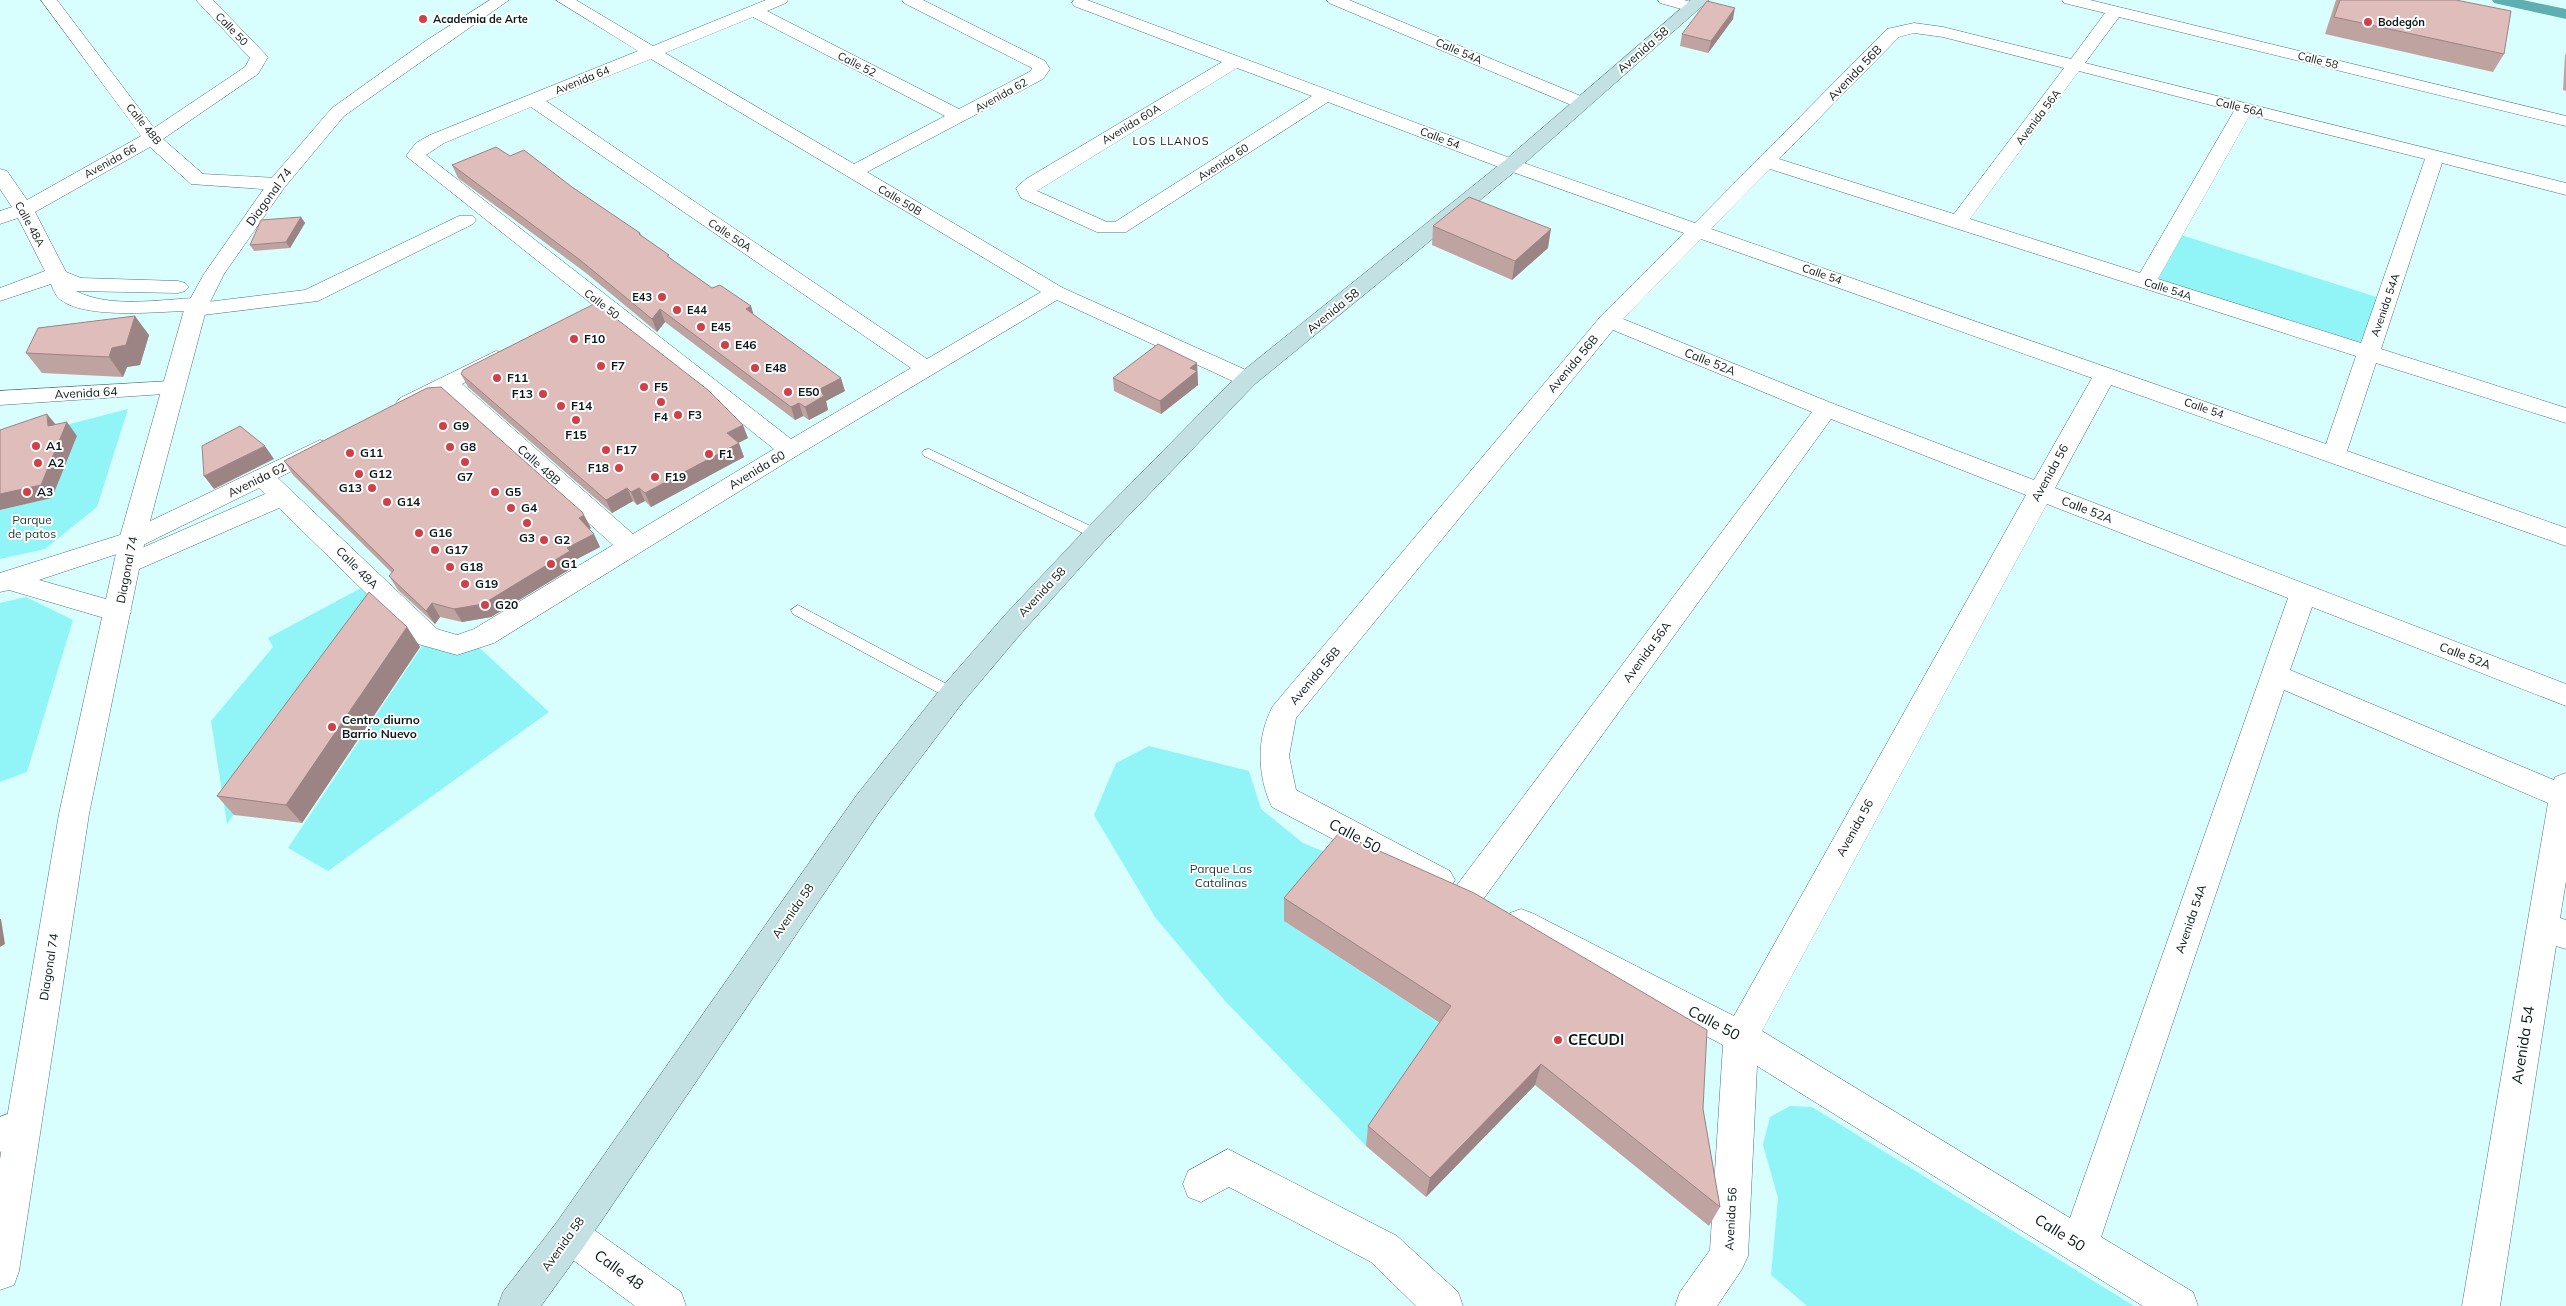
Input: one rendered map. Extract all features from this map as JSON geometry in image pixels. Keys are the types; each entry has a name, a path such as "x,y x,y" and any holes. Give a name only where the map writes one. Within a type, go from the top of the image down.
{"highway":[{"path":"2500,0 2566,14"}],"main road":[{"name":"Avenida 58","path":"518,1306 570,1235 866,805 954,694 1014,623 1096,534 1247,379 1511,165 1696,4"}],"street":[{"name":"Calle 48B","path":"49,0 152,138 198,180 277,184"},
{"name":"Calle 50","path":"204,0 259,58"},
{"name":"Diagonal 74","path":"0,1271 12,1130 74,814 130,552 172,388 200,300 277,184 338,112 433,44 501,0"},
{"name":"Calle 50B","path":"564,0 1056,292 1247,379"},
{"path":"753,10 780,0"},
{"name":"Avenida 62","path":"854,172 1037,75 1041,70 1040,65 910,0"},
{"path":"1666,0 1696,4"},
{"name":"Calle 58","path":"2070,0 2566,120"},
{"name":"Calle 54","path":"1080,2 1511,165 2566,537"},
{"name":"Calle 54A","path":"1347,2 1582,103"},
{"name":"Avenida 64","path":"415,156 423,147 437,139 753,10"},
{"name":"Calle 52","path":"753,10 960,117"},
{"name":"Avenida 56A","path":"1958,222 2116,11"},
{"name":"Calle 56A","path":"1914,28 1943,32 2566,189"},
{"name":"Avenida 56B","path":"1275,740 1283,714 1609,321 1769,162 1893,33 1914,28"},
{"name":"Avenida 66","path":"0,218 24,210 152,138 252,70 259,58"},
{"name":"Avenida 60A","path":"1119,228 1104,228 1028,194 1026,188 1236,61"},
{"name":"Avenida 60","path":"1119,228 1327,95"},
{"name":"Calle 50A","path":"533,100 927,369"},
{"path":"2146,282 2245,108"},
{"name":"Calle 50","path":"415,156 593,308 790,450"},
{"name":"Avenida 54A","path":"2334,454 2435,156"},
{"name":"Calle 54A","path":"1769,162 2566,416"},
{"name":"Calle 48A","path":"0,175 24,210 67,295 73,300 109,306 200,300"},
{"path":"200,300 310,296 466,220"},
{"path":"0,295 58,274"},
{"name":"Avenida 60","path":"457,645 484,636 630,546 1056,292"},
{"name":"Calle 52A","path":"1609,321 1826,409 2566,695"},
{"path":"386,415 517,347"},
{"name":"Avenida 56","path":"1694,1306 1729,1256 1741,1037 2105,374"},
{"name":"Calle 48B","path":"447,383 630,546"},
{"name":"Avenida 64","path":"0,398 172,388"},
{"name":"Avenida 56A","path":"1468,896 1826,409"},
{"name":"Avenida 62","path":"130,552 263,478 342,437"},
{"name":"Calle 48A","path":"263,478 428,637 457,645"},
{"name":"Avenida 62","path":"5,582 130,552 283,496"},
{"name":"Avenida 62","path":"5,582 118,612"},
{"name":"Avenida 54A","path":"2079,1245 2303,593"},
{"path":"2274,675 2565,793"},
{"name":"Calle 50","path":"1275,740 1274,771 1283,798 1741,1037 2180,1306"},
{"name":"Avenida 54","path":"2481,1306 2554,930 2565,793"},
{"path":"1201,1184 1228,1167 1384,1249 1444,1306"},
{"name":"Calle 48","path":"570,1235 668,1306"}],"lane":[{"path":"930,453 1096,534"},
{"path":"798,610 954,694"}],"green space":[{"path":"2175,233 2386,300 2368,353 2146,282"},
{"name":"Parque de patos","path":"128,409 97,507 45,549 0,559 0,510 52,498 77,436 58,427"},
{"path":"372,582 389,601 227,824 211,721 273,647 268,638"},
{"path":"26,597 73,620 27,772 0,782 0,603"},
{"path":"428,637 471,640 549,712 328,871 288,848"},
{"name":"Parque Las Catalinas","path":"1149,746 1249,771 1261,809 1303,843 1337,857 1284,921 1447,1028 1366,1146 1225,1001 1155,917 1094,815 1116,763"},
{"path":"1790,1106 1812,1107 2134,1306 1807,1306 1771,1275 1778,1198 1763,1145 1770,1117"}],"building":[{"path":"2340,0 2456,0 2511,11 2504,54 2334,17"},
{"path":"1707,1 1735,8 1711,41 1682,34"},
{"path":"496,147 510,156 524,150 572,187 640,233 669,255 667,256 712,288 720,285 751,306 746,309 841,378 820,389 824,396 805,407 799,403 791,407 660,309 652,319 580,260 452,165"},
{"path":"1469,197 1551,229 1515,261 1433,226"},
{"path":"301,217 286,242 250,245 261,220"},
{"path":"596,303 708,390 743,425 727,433 739,443 645,493 639,488 631,492 627,488 606,500 461,374 463,370"},
{"path":"135,316 126,345 112,348 109,357 26,353 38,328"},
{"path":"1158,344 1197,363 1190,368 1197,371 1160,401 1113,378"},
{"path":"441,387 582,512 584,515 579,518 594,534 567,548 570,551 483,604 454,609 432,603 426,611 389,576 394,570 284,461 427,388"},
{"path":"47,414 48,426 67,422 41,485 0,494 0,430"},
{"path":"240,426 265,446 204,476 202,446"},
{"path":"369,592 407,627 286,805 217,796"},
{"name":"CECUDI","path":"1339,833 1474,893 1707,1030 1703,1109 1720,1207 1541,1064 1430,1178 1368,1126 1451,1006 1284,898"}],"place":[{"name":"Academia de Arte","path":"423,19"},
{"name":"Bodegón","path":"2368,22"},
{"name":"E43","path":"662,297"},
{"name":"E44","path":"677,310"},
{"name":"E45","path":"701,327"},
{"name":"F10","path":"574,339"},
{"name":"E46","path":"725,345"},
{"name":"F7","path":"601,366"},
{"name":"E48","path":"755,368"},
{"name":"F11","path":"497,378"},
{"name":"F5","path":"644,387"},
{"name":"E50","path":"788,392"},
{"name":"F13","path":"543,394"},
{"name":"F4","path":"661,402"},
{"name":"F14","path":"561,406"},
{"name":"F3","path":"678,415"},
{"name":"F15","path":"576,420"},
{"name":"G9","path":"443,426"},
{"name":"A1","path":"36,446"},
{"name":"G8","path":"450,447"},
{"name":"F17","path":"606,450"},
{"name":"G11","path":"350,453"},
{"name":"F1","path":"709,454"},
{"name":"G7","path":"465,462"},
{"name":"A2","path":"38,463"},
{"name":"F18","path":"619,468"},
{"name":"G12","path":"359,474"},
{"name":"F19","path":"655,477"},
{"name":"G13","path":"372,488"},
{"name":"A3","path":"27,492"},
{"name":"G5","path":"495,492"},
{"name":"G14","path":"387,502"},
{"name":"G4","path":"511,508"},
{"name":"G3","path":"527,523"},
{"name":"G16","path":"419,533"},
{"name":"G2","path":"544,540"},
{"name":"G17","path":"435,550"},
{"name":"G1","path":"551,564"},
{"name":"G18","path":"450,567"},
{"name":"G19","path":"465,584"},
{"name":"G20","path":"485,605"},
{"name":"Centro diurno Barrio Nuevo","path":"332,727"},
{"name":"CECUDI","path":"1558,1040"}],"district":[{"name":"LOS LLANOS","path":"1171,141"}]}
